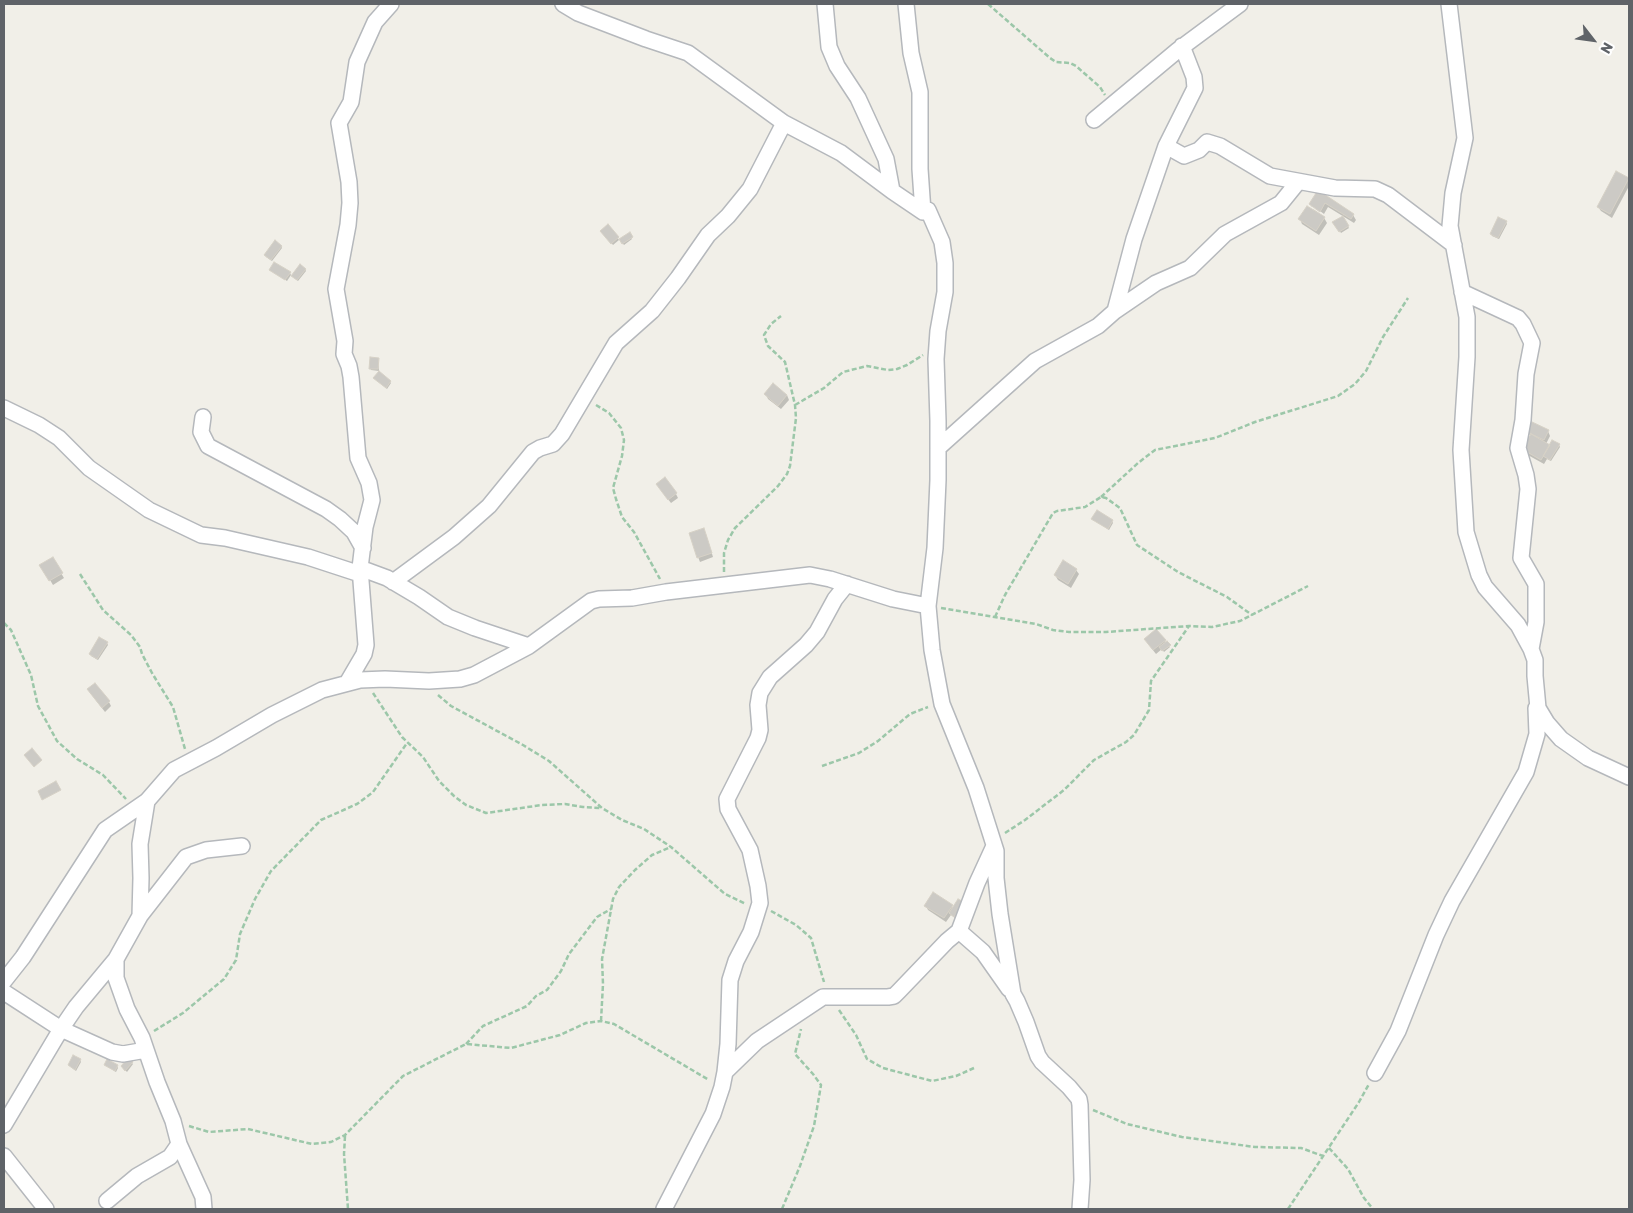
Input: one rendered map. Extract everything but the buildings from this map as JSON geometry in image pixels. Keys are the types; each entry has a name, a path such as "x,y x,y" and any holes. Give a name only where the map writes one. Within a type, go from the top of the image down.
{"street":[{"path":"355,681 366,645 360,571 365,527 372,500 369,483 358,458 351,377 344,354 345,341 336,289 348,225 350,203 349,182 339,123 351,102 357,62 375,22 391,4"},
{"path":"562,4 578,13 688,53 784,123 842,153 892,191 924,212 928,210 942,242 945,263 945,292 937,338 936,359 938,448 935,548 928,606 932,650 942,704 976,788 993,843 1001,923 1013,994"},
{"path":"825,4 829,47 837,66 858,98 886,159 892,191"},
{"path":"906,4 911,53 920,92 920,169 924,212"},
{"path":"1094,120 1182,46 1240,4"},
{"path":"1449,4 1465,138 1450,211 1450,226 1462,292 1467,334 1461,450 1466,532 1479,575 1518,625 1531,648 1535,660 1538,708 1561,739 1588,758 1629,777"},
{"path":"1115,311 1134,239 1166,146 1195,88 1194,77 1182,46"},
{"path":"393,582 454,537 489,506 533,452 553,444 562,434 583,396 616,344 652,311 708,235 728,216 750,189 784,123"},
{"path":"1166,146 1184,156 1199,150 1207,142 1220,146 1270,176 1335,188 1374,190 1388,195 1454,245"},
{"path":"938,448 1035,360 1098,326 1115,311 1156,283 1190,268 1225,234 1281,203 1298,182"},
{"path":"1462,292 1518,318 1532,343 1526,374 1523,420 1518,448 1528,489 1521,558 1536,584 1536,622 1531,648"},
{"path":"4,408 39,425 59,438 89,468 149,510 201,535 225,538 308,557 393,582 448,617 474,628 529,646"},
{"path":"204,417 201,432 208,446 326,509 354,532 364,548"},
{"path":"4,981 23,957 105,830 142,805 174,770 322,690 355,681 445,681 474,675 529,646 591,601 598,599 632,598 666,592 810,575 847,584 893,599 928,606"},
{"path":"664,1209 713,1114 722,1088 730,1015 730,980 759,907 758,886 750,850 726,806 727,800 758,738 760,730 758,705 760,692 770,676 806,646 847,584"},
{"path":"1375,1073 1398,1031 1436,935 1452,901 1526,772 1537,734 1537,693"},
{"path":"140,916 142,805"},
{"path":"725,1072 757,1042 823,997 894,996 959,931 993,843"},
{"path":"4,1125 61,1029 76,1007 116,959 140,916 186,856 206,850 242,846"},
{"path":"959,931 983,952 1013,994 1042,1062 1079,1099 1082,1180 1080,1209"},
{"path":"116,959 116,978 173,1120 179,1144 203,1197 204,1209"},
{"path":"4,992 61,1029 112,1052 123,1054 144,1044"},
{"path":"107,1201 137,1176 170,1157 179,1144"},
{"path":"4,1156 46,1209"}],"path":[{"path":"988,4 1050,58 1056,62 1070,63 1076,66 1100,87 1112,104"},
{"path":"995,616 1052,513 1085,507 1101,497 1155,450 1215,438 1254,422 1338,396 1355,384 1366,371 1382,337 1408,298"},
{"path":"727,585 724,553 728,540 735,528 773,492 787,474 795,437 795,405 784,362 768,346 764,335 771,324 781,316"},
{"path":"795,405 824,388 843,372 867,366 888,370 907,365 930,348 937,338"},
{"path":"583,396 609,413 621,428 624,440 622,456 613,488 616,499 622,517 634,532 666,592"},
{"path":"1101,497 1106,498 1120,508 1137,545 1178,572 1227,597 1252,615"},
{"path":"80,574 103,610 140,647 152,673 173,707 190,762"},
{"path":"928,606 995,616 1069,632 1106,632 1212,626 1240,621 1308,586"},
{"path":"4,624 10,630 31,675 38,706 57,740 77,759 103,775 142,805"},
{"path":"993,843 1064,790 1094,760 1126,742 1134,735 1148,710 1151,681 1189,626"},
{"path":"355,681 373,693 402,737 423,757 440,781 454,796 466,805 486,813 542,805 565,804 583,808 602,808"},
{"path":"423,681 451,706 549,761 602,808 622,820 644,829 671,847 725,894 759,907 796,925 811,938 816,950 827,997 856,1035 867,1059 883,1068 932,1081 956,1076 974,1068"},
{"path":"822,766 859,753 884,737 910,714 942,704"},
{"path":"144,1044 224,979 236,960 240,934 255,899 271,872 321,820 357,804 373,792 407,743"},
{"path":"601,1021 602,959 613,899 619,887 635,870 652,855 671,847"},
{"path":"173,1120 209,1132 248,1129 312,1144 331,1142 345,1135 403,1076 466,1044 483,1026 527,1006 536,996 547,990 561,972 569,954 597,917 611,909"},
{"path":"782,1209 814,1126 821,1087 813,1074 794,1054 806,1009"},
{"path":"466,1044 511,1048 560,1035 586,1023 601,1021 614,1024 722,1088"},
{"path":"1288,1209 1359,1102 1375,1073"},
{"path":"1080,1105 1127,1124 1182,1137 1255,1147 1301,1148 1323,1156"},
{"path":"345,1135 344,1154 348,1209"},
{"path":"1329,1148 1348,1169 1364,1198 1373,1209"}]}
